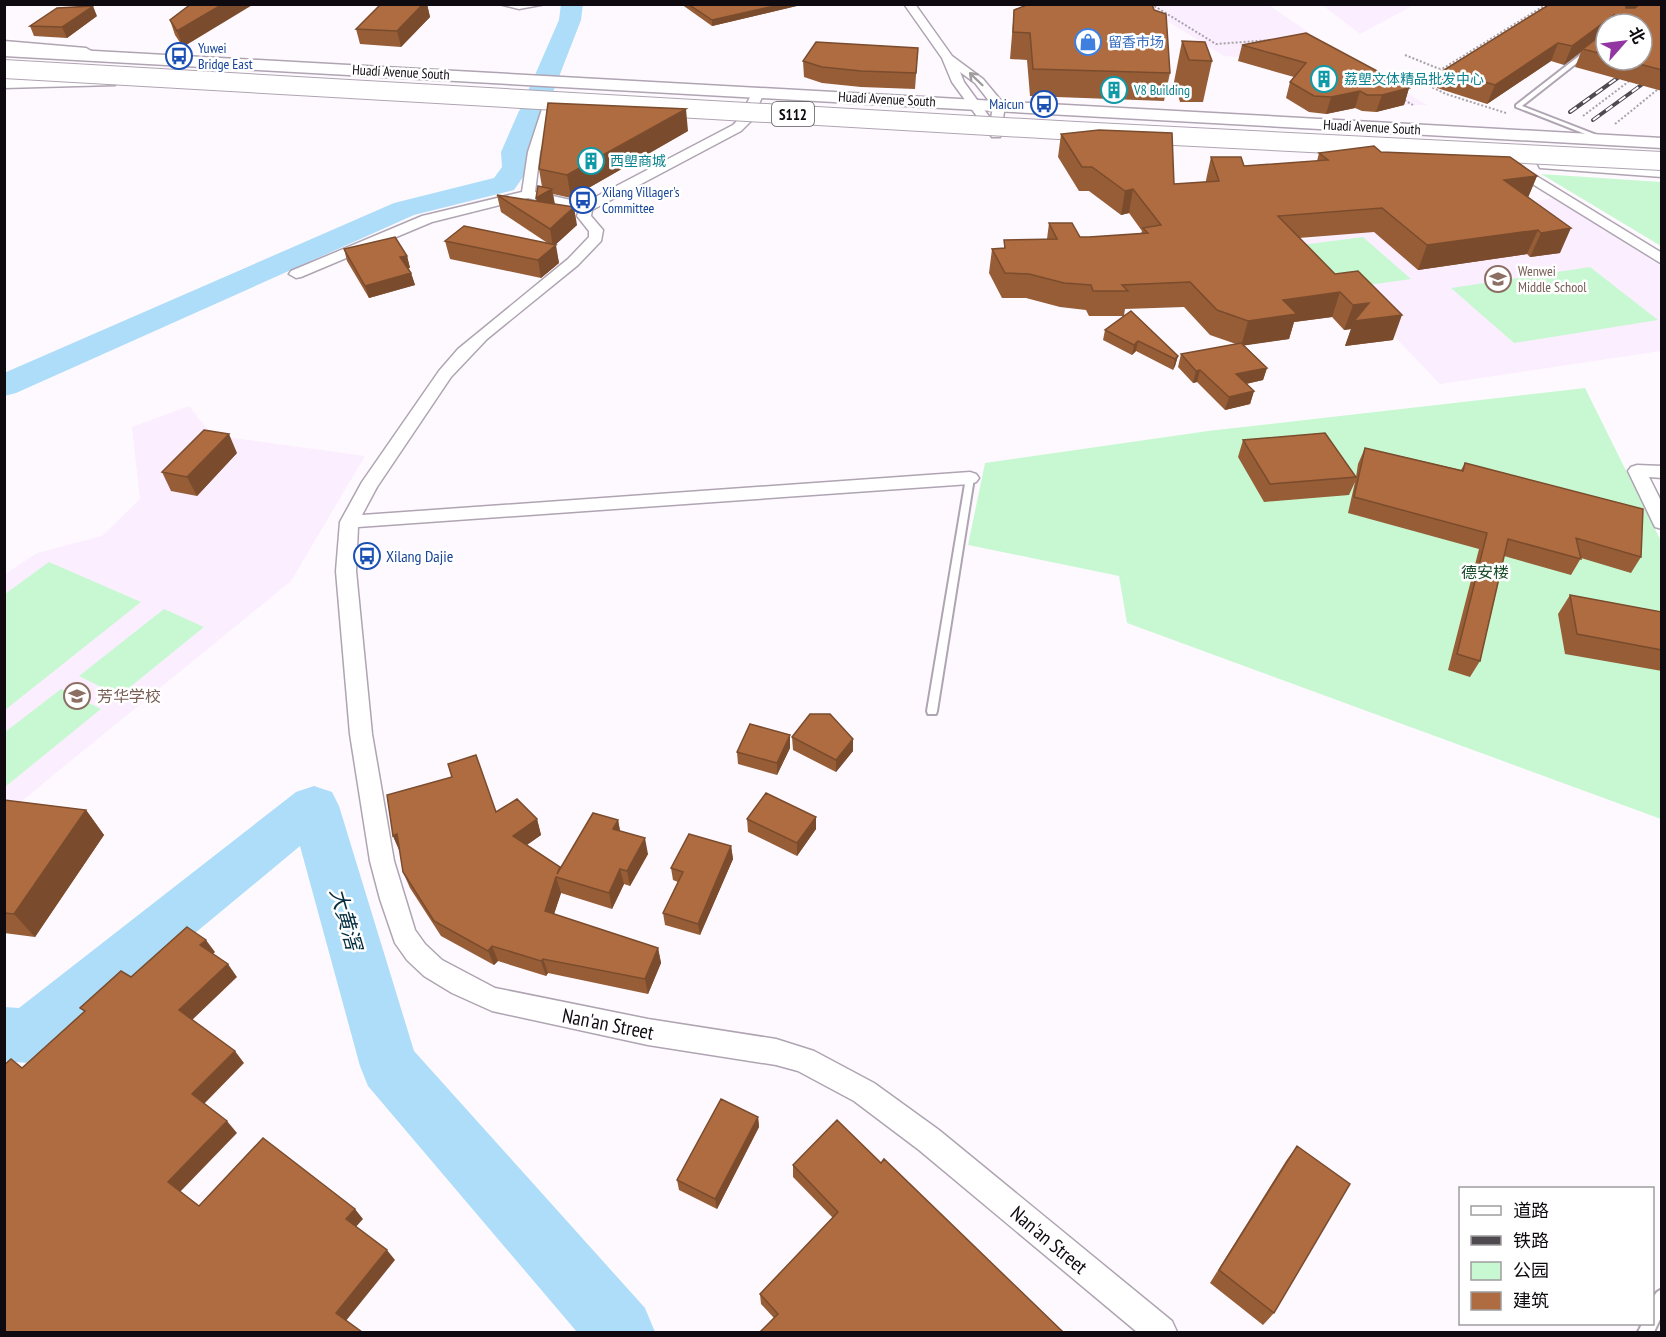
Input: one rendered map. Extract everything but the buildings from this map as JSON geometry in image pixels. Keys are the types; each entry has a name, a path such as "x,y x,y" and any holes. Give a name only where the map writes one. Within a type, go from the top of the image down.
{"main road":[{"path":"4,51 141,58"},
{"name":"Huadi Avenue South","path":"141,58 999,106 1607,134 1662,143"},
{"name":"Huadi Avenue South","path":"4,59 1662,151"},
{"name":"Huadi Avenue South","path":"4,69 1662,163"},
{"path":"4,77 110,82"},
{"name":"Huadi Avenue South","path":"110,82 1662,171"}],"street":[{"path":"504,4 526,6 541,4"},
{"path":"909,4 948,58 979,81 999,106 996,134"},
{"name":"Huadi Avenue South","path":"4,45 141,58"},
{"path":"948,58 953,74 996,134"},
{"name":"Huadi Avenue South","path":"4,84 110,82"},
{"path":"296,274 427,219 528,194 586,208 724,136 747,119 758,92"},
{"path":"528,194 534,152 548,106"},
{"path":"1505,161 1662,260"},
{"path":"349,522 375,477 445,374 464,352 573,262 596,238 597,230 584,216 586,208"},
{"path":"1662,472 1637,471 1662,522"},
{"path":"349,522 970,478"},
{"name":"Nan'an Street","path":"349,522 346,571 351,644 372,801 392,898 404,935 416,952 433,968 461,985 492,999 648,1032 776,1052 804,1060 836,1075 892,1111 929,1140 1161,1332"}],"lane":[{"path":"1594,46 1518,106 1607,134"},
{"path":"932,711 970,478"},
{"path":"1654,1315 1662,1297"}],"path":[{"path":"1151,4 1216,44 1275,40"},
{"path":"1506,113 1446,94 1421,82 1547,4"},
{"path":"1405,55 1442,70"},
{"path":"1579,119 1634,78"},
{"path":"1652,83 1662,86"},
{"path":"1607,134 1662,86"},
{"path":"1394,93 1413,105"}],"shaded area":[{"path":"1141,5 1269,5 1315,37 1427,105 1404,105 1255,58 1224,56"},
{"path":"1322,5 1414,5 1360,34"},
{"name":"Wenwei Middle School","path":"1554,198 1661,266 1661,351 1440,384 1352,292 1283,243"},
{"name":"芳华学校","path":"189,406 212,435 365,456 291,581 7,813 4,811 4,575 37,553 102,536 140,499 132,427"}],"green space":[{"path":"1541,174 1661,182 1661,246"},
{"path":"1363,237 1411,279 1347,288 1301,245"},
{"path":"1590,267 1658,320 1514,343 1451,288"},
{"name":"德安楼","path":"1585,388 1661,541 1661,819 1127,623 1119,576 968,545 985,463 1208,431"},
{"path":"49,562 141,602 5,710 5,594"},
{"path":"164,609 204,627 119,696 79,676"},
{"path":"61,689 101,709 5,787 5,732"}],"waterway":[{"path":"537,100 570,20 572,4"},
{"path":"4,386 404,209 504,184 516,167 515,152 532,111"},
{"name":"大黄滘","path":"4,1034 28,1036 314,806 389,1066 621,1332"}],"railway":[{"path":"1593,120 1662,70"},
{"path":"1570,112 1626,72"}],"place":[{"name":"留香市场","path":"1088,42"},
{"name":"Yuwei Bridge East","path":"179,56"},
{"name":"荔塱文体精品批发中心","path":"1324,79"},
{"name":"V8 Building","path":"1114,90"},
{"name":"Maicun","path":"1044,104"},
{"name":"西塱商城","path":"591,161"},
{"name":"Xilang Villager's Committee","path":"583,200"},
{"name":"Wenwei Middle School","path":"1498,279"},
{"name":"Xilang Dajie","path":"367,556"},
{"name":"芳华学校","path":"77,696"}]}
